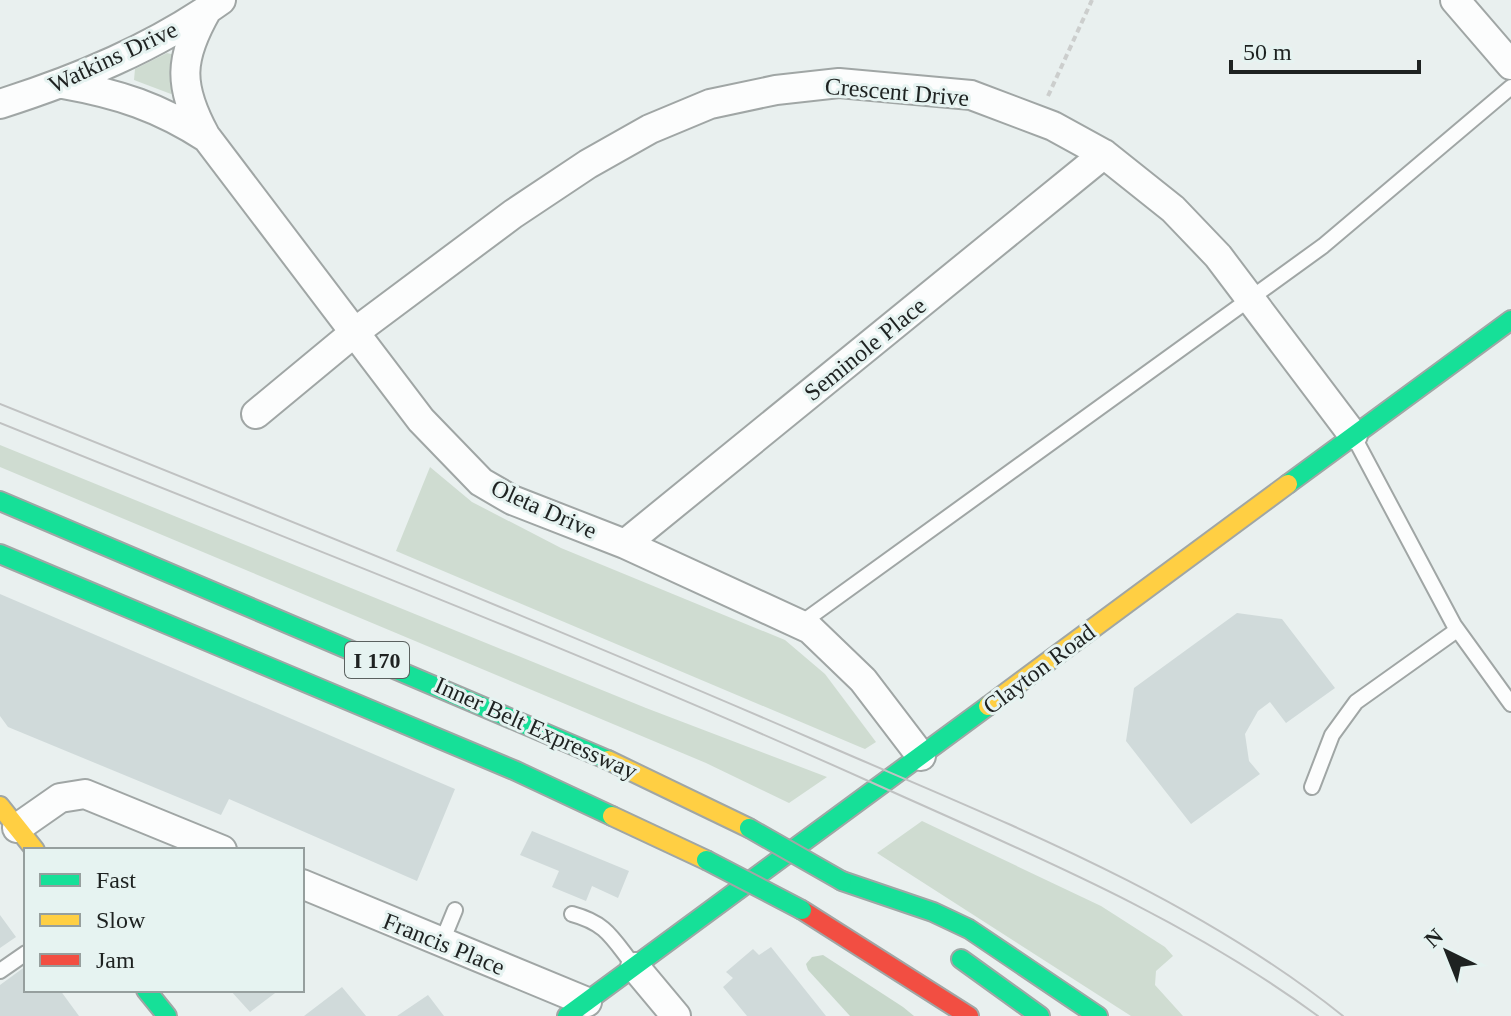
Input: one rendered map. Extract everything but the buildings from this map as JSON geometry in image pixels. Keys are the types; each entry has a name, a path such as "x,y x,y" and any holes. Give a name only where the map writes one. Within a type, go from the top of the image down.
{"main road":[{"name":"Clayton Road","path":"577,1009 1511,320"},
{"name":"Inner Belt Expressway","path":"0,501 580,746 749,828 842,881 907,923"},
{"name":"Inner Belt Expressway","path":"0,554 516,771 706,860 802,910 969,1016"},
{"path":"9,817 33,848"},
{"path":"842,881 933,912 969,929 1098,1016"},
{"path":"947,949 1040,1016"},
{"path":"148,992 167,1016"}],"street":[{"path":"1455,0 1511,65"},
{"name":"Watkins Drive","path":"0,104 63,84 141,49 214,5"},
{"name":"Oleta Drive","path":"214,5 189,43 184,74 190,106 207,138 421,420 481,482 512,500 625,544 800,624 834,650 863,680 921,756"},
{"name":"Crescent Drive","path":"256,414 355,332 513,214 588,164 650,129 710,104 776,90 839,83 971,95 1036,120 1104,154 1173,209 1218,256 1353,435"},
{"name":"Oleta Drive","path":"63,84 109,92 167,112 207,138"},
{"name":"Seminole Place","path":"625,544 1104,154"},
{"path":"9,817 60,798 85,794 217,848"},
{"name":"Francis Place","path":"304,885 441,944 577,1009"},
{"path":"635,967 676,1016"}],"lane":[{"path":"800,624 1251,299 1413,173 1511,87"},
{"path":"1353,435 1457,630 1507,690 1511,704"},
{"path":"1312,787 1332,735 1356,702 1457,630"},
{"path":"441,944 455,910"},
{"path":"572,914 595,920 605,927 635,967"},
{"path":"0,971 24,954"}],"path":[{"path":"1036,120 1092,0"}],"shaded area":[{"path":"167,53 175,55 175,92 171,94 134,80 135,69"},
{"path":"0,445 646,708 827,777 789,803 706,763 0,467"},
{"path":"430,467 472,502 561,548 785,640 825,674 876,742 865,749 396,551"},
{"path":"922,821 1101,906 1165,947 1173,956 1156,971 1155,985 1183,1016 1131,1016 877,853"}],"green space":[{"path":"823,955 914,1016 850,1016 808,970 806,964 812,957"}],"tram line":[{"path":"0,404 716,697 1022,830 1156,895 1221,932 1343,1016"},
{"path":"0,423 549,644 990,835 1103,888 1213,947 1318,1016"}],"traffic: fast":[{"path":"1288,484 1511,320"},
{"path":"0,501 608,760"},
{"path":"0,554 516,771 612,816"},
{"path":"567,1016 988,706"},
{"path":"749,828 842,881"},
{"path":"706,860 802,910"},
{"path":"842,881 933,912 969,929 1098,1016"},
{"path":"961,959 1040,1016"},
{"path":"148,992 167,1016"}],"traffic: slow":[{"path":"988,706 1288,484"},
{"path":"608,760 749,828"},
{"path":"0,806 33,848"},
{"path":"612,816 706,860"}],"traffic: jam":[{"path":"802,910 969,1016"}]}
